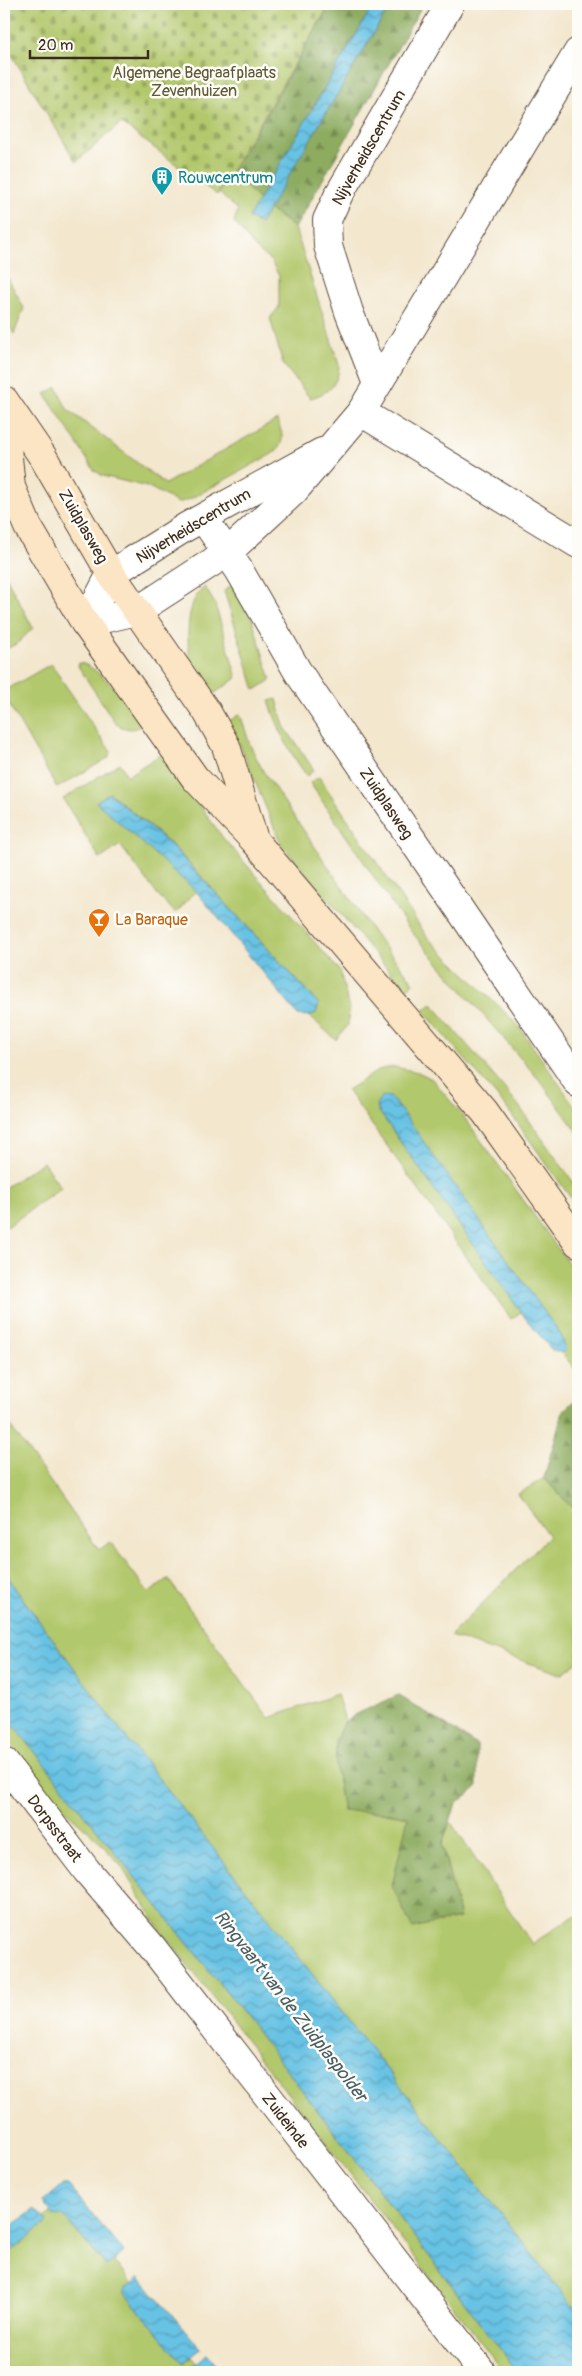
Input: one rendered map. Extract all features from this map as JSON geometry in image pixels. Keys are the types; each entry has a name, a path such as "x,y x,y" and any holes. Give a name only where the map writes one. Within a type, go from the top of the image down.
{"main road":[{"name":"Zuidplasweg","path":"4,400 43,457 111,574 207,712 226,746 254,840"},
{"name":"Zuidplasweg","path":"4,418 11,487 28,527 85,623 194,778 254,840 485,1112 578,1243"}],"street":[{"name":"Nijverheidscentrum","path":"377,384 349,312 328,246 327,220 339,194 450,4"},
{"name":"Nijverheidscentrum","path":"85,623 137,611 228,552 294,491 335,446 361,412 483,213 578,52"},
{"path":"361,412 578,544"},
{"name":"Nijverheidscentrum","path":"111,574 282,472 335,446"},
{"name":"Zuidplasweg","path":"203,518 228,552 298,672 578,1083"},
{"path":"85,623 111,574"},
{"name":"Dorpsstraat","path":"4,1762 87,1870"},
{"name":"Zuideinde","path":"87,1870 152,1947 482,2372"}],"green space":[{"name":"Algemene Begraafplaats Zevenhuizen","path":"4,4 330,4 217,195 121,123 76,162 4,42"},
{"path":"331,4 374,4 259,200 232,172"},
{"path":"391,4 423,4 295,228 269,209"},
{"path":"232,172 259,200 249,217 260,224 269,209 295,228 339,365 335,382 322,394 310,398 283,364 270,318 279,307 279,276 271,261 255,248 234,222 238,210 219,193"},
{"path":"4,271 24,308 14,334 4,316"},
{"path":"57,387 67,409 165,484 277,420 282,434 281,443 272,454 192,498 178,503 151,488 103,476 94,470 45,394"},
{"path":"4,573 33,628 18,643 4,650 4,610 7,607 4,601"},
{"path":"232,585 251,616 271,680 255,690 224,591"},
{"path":"205,587 215,604 237,678 209,697 194,675 188,641 188,628 193,603"},
{"path":"79,663 95,671 115,688 132,709 141,726 128,729 116,724 78,666"},
{"path":"51,664 111,752 108,758 57,788 4,696 4,691"},
{"path":"277,699 284,726 314,770 307,776 289,749 277,722 269,701"},
{"path":"240,714 250,745 263,771 373,932 414,983 407,988 403,987 281,844 240,745 226,723"},
{"path":"163,753 223,838 340,971 349,1008 348,1025 336,1040 309,1016 316,1013 319,1004 172,845 110,793 97,802 196,891 176,913 159,897 120,845 100,859 63,799 120,763 127,776"},
{"path":"319,777 428,938 517,1024 578,1111 578,1133 541,1082 410,930 310,783"},
{"path":"432,1004 516,1102 578,1189 578,1208 506,1107 426,1014 425,1009"},
{"path":"395,1067 418,1072 432,1079 467,1121 578,1277 578,1367 575,1369 562,1353 566,1350 561,1335 390,1097 378,1110 521,1312 511,1319 347,1090 381,1069"},
{"path":"43,1162 61,1188 4,1229 4,1188"},
{"path":"578,1397 578,1514 544,1478 563,1411"},
{"path":"4,1417 99,1550 110,1542 149,1593 168,1579 269,1718 337,1694 345,1721 335,1742 343,1811 382,1812 409,1817 392,1886 460,1918 442,1844 450,1821 532,1944 572,1917 578,1916 578,2313 115,1723 14,1587 4,1568"},
{"path":"544,1478 578,1514 578,1662 561,1674 450,1636 549,1536 518,1494"},
{"path":"398,1695 477,1745 477,1787 456,1804 442,1844 460,1918 412,1928 392,1886 408,1817 382,1812 343,1811 336,1764 337,1740 340,1729 346,1721"},
{"path":"4,1713 243,2013 518,2372 504,2372 159,1928 121,1866 97,1839 62,1808 4,1735"},
{"path":"51,2213 63,2216 106,2266 113,2260 132,2284 123,2291 183,2363 191,2357 196,2362 189,2368 193,2372 4,2372 4,2257 47,2222 44,2218"}],"water":[{"path":"374,4 391,4 260,224 249,217"},
{"path":"109,793 172,846 319,1004 316,1013 309,1016 298,1015 196,891 96,802"},
{"path":"382,1096 390,1097 406,1117 561,1335 566,1350 562,1353 552,1350 526,1319 378,1110 377,1103"},
{"name":"Ringvaart van de Zuidplaspolder","path":"4,1568 14,1587 115,1723 578,2313 578,2372 518,2372 243,2013 4,1713"},
{"path":"63,2185 68,2185 124,2252 107,2266 63,2216 53,2215 43,2202"},
{"path":"35,2209 47,2222 4,2257 4,2232"},
{"path":"140,2277 201,2349 183,2363 123,2291"},
{"path":"207,2354 223,2372 193,2372 189,2368"}],"place":[{"name":"Rouwcentrum","path":"162,196"},
{"name":"La Baraque","path":"99,938"}]}
